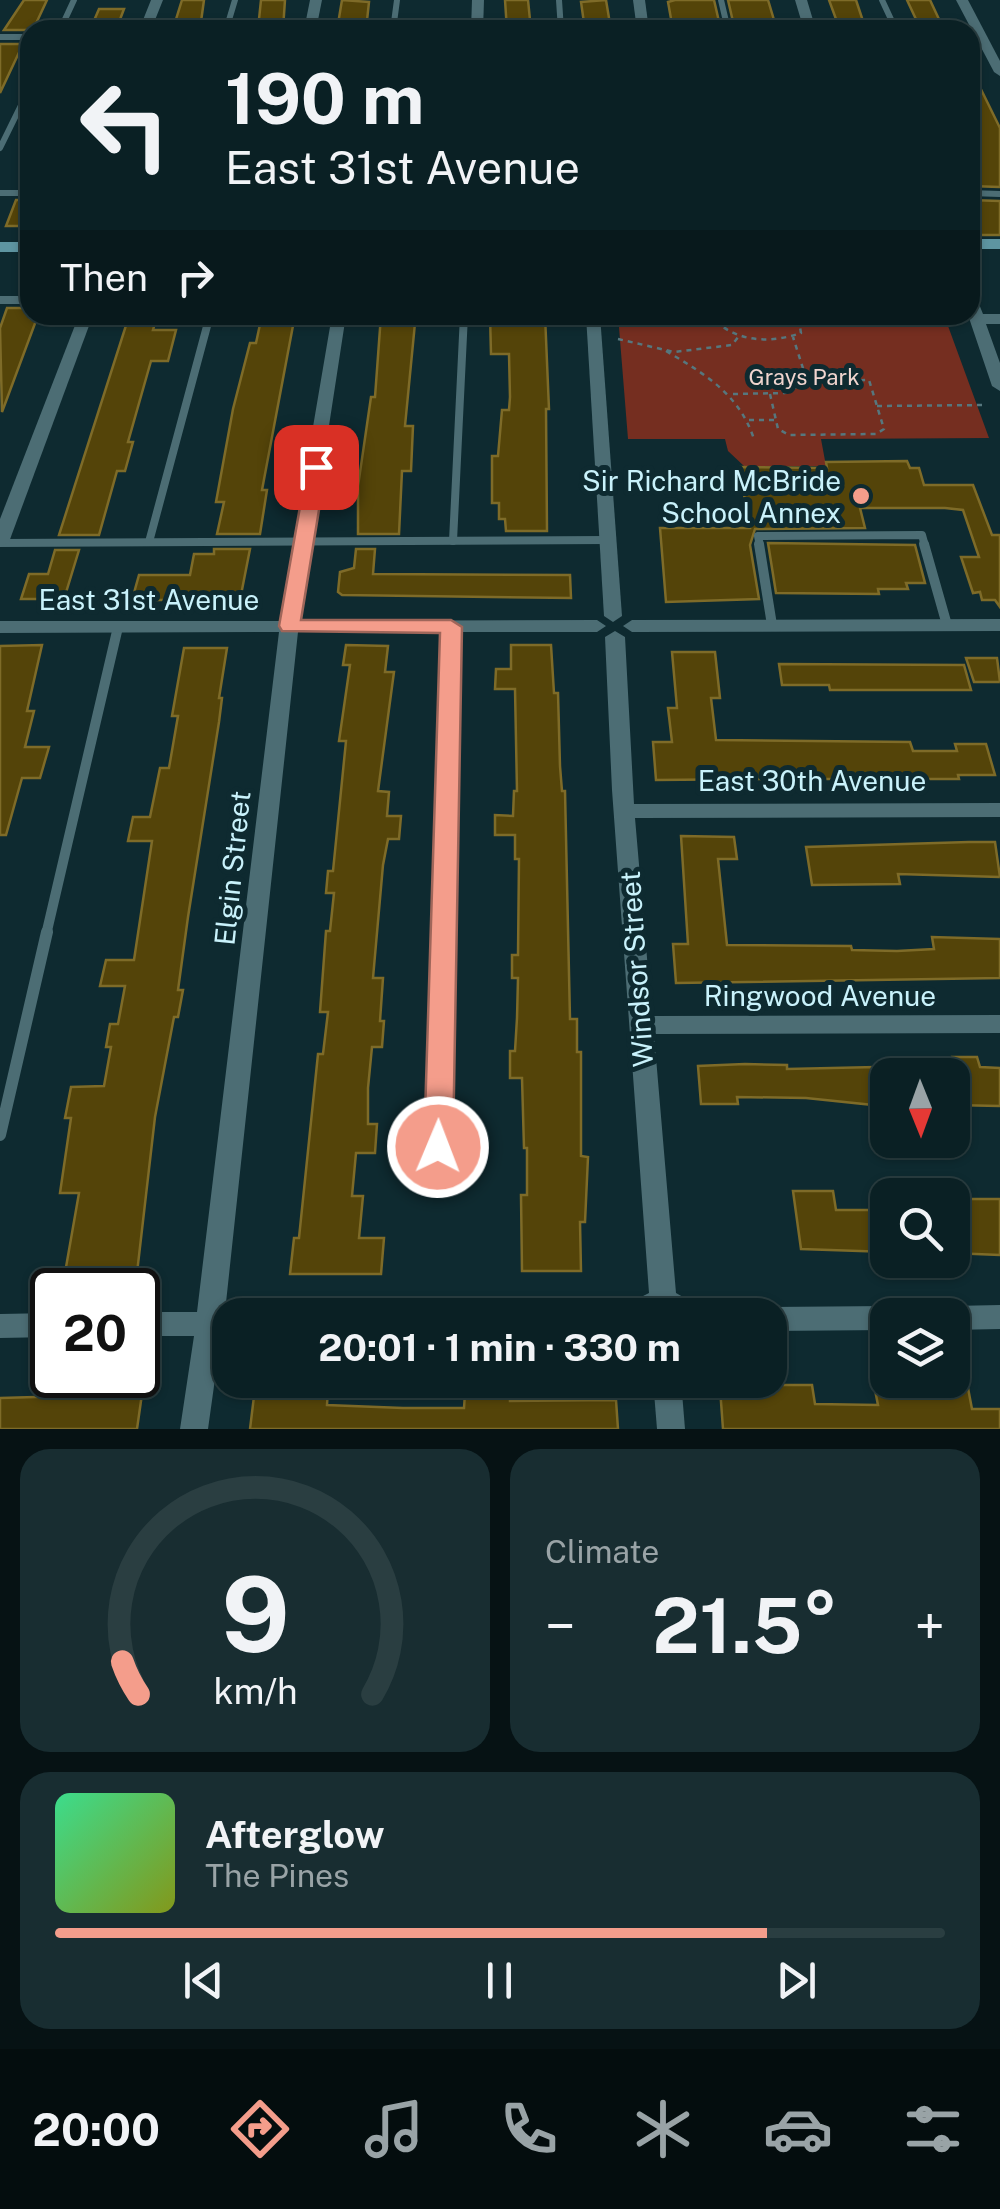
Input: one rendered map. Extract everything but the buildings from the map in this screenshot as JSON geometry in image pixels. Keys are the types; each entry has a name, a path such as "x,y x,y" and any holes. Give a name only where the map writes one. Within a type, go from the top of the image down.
{"street":[{"path":"980,44 1000,72"},
{"path":"0,542 82,325"},
{"name":"Elgin Street","path":"222,1298 289,626 338,325"},
{"name":"Windsor Street","path":"595,325 624,810 662,1298"},
{"path":"980,325 1000,384"},
{"name":"East 31st Avenue","path":"0,627 1000,625"},
{"name":"East 30th Avenue","path":"624,810 1000,810"},
{"name":"Ringwood Avenue","path":"640,1025 1000,1024"},
{"path":"970,1318 1000,1317"},
{"path":"787,1320 870,1318"},
{"path":"160,1324 212,1324"},
{"path":"0,1326 30,1325"},
{"name":"Elgin Street","path":"194,1429 212,1353"},
{"path":"668,1398 671,1429"}],"lane":[{"path":"0,148 20,108"},
{"path":"150,542 207,325"},
{"path":"453,541 464,325"},
{"path":"772,625 758,536 922,535 947,625"},
{"path":"0,542 608,540"},
{"path":"0,1135 118,627"},
{"path":"437,1186 451,627"}],"path":[{"path":"719,325 739,336 809,336"},
{"path":"800,325 801,333"},
{"path":"666,350 720,349 732,346 739,336"},
{"path":"793,336 806,381"},
{"path":"618,339 634,338 666,350 733,394 749,420 754,439"},
{"path":"733,394 785,393 806,381 869,380 884,429 876,434 789,435 778,429 770,394"},
{"path":"877,406 987,405"},
{"path":"749,420 775,420"}],"green space":[{"name":"Grays Park","path":"619,325 948,325 989,438 821,439 826,466 744,466 728,451 725,439 628,439"}],"place":[{"name":"Sir Richard McBride School Annex","path":"861,496"}],"route":[{"path":"316,467 289,626 451,627 438,1147"}]}
